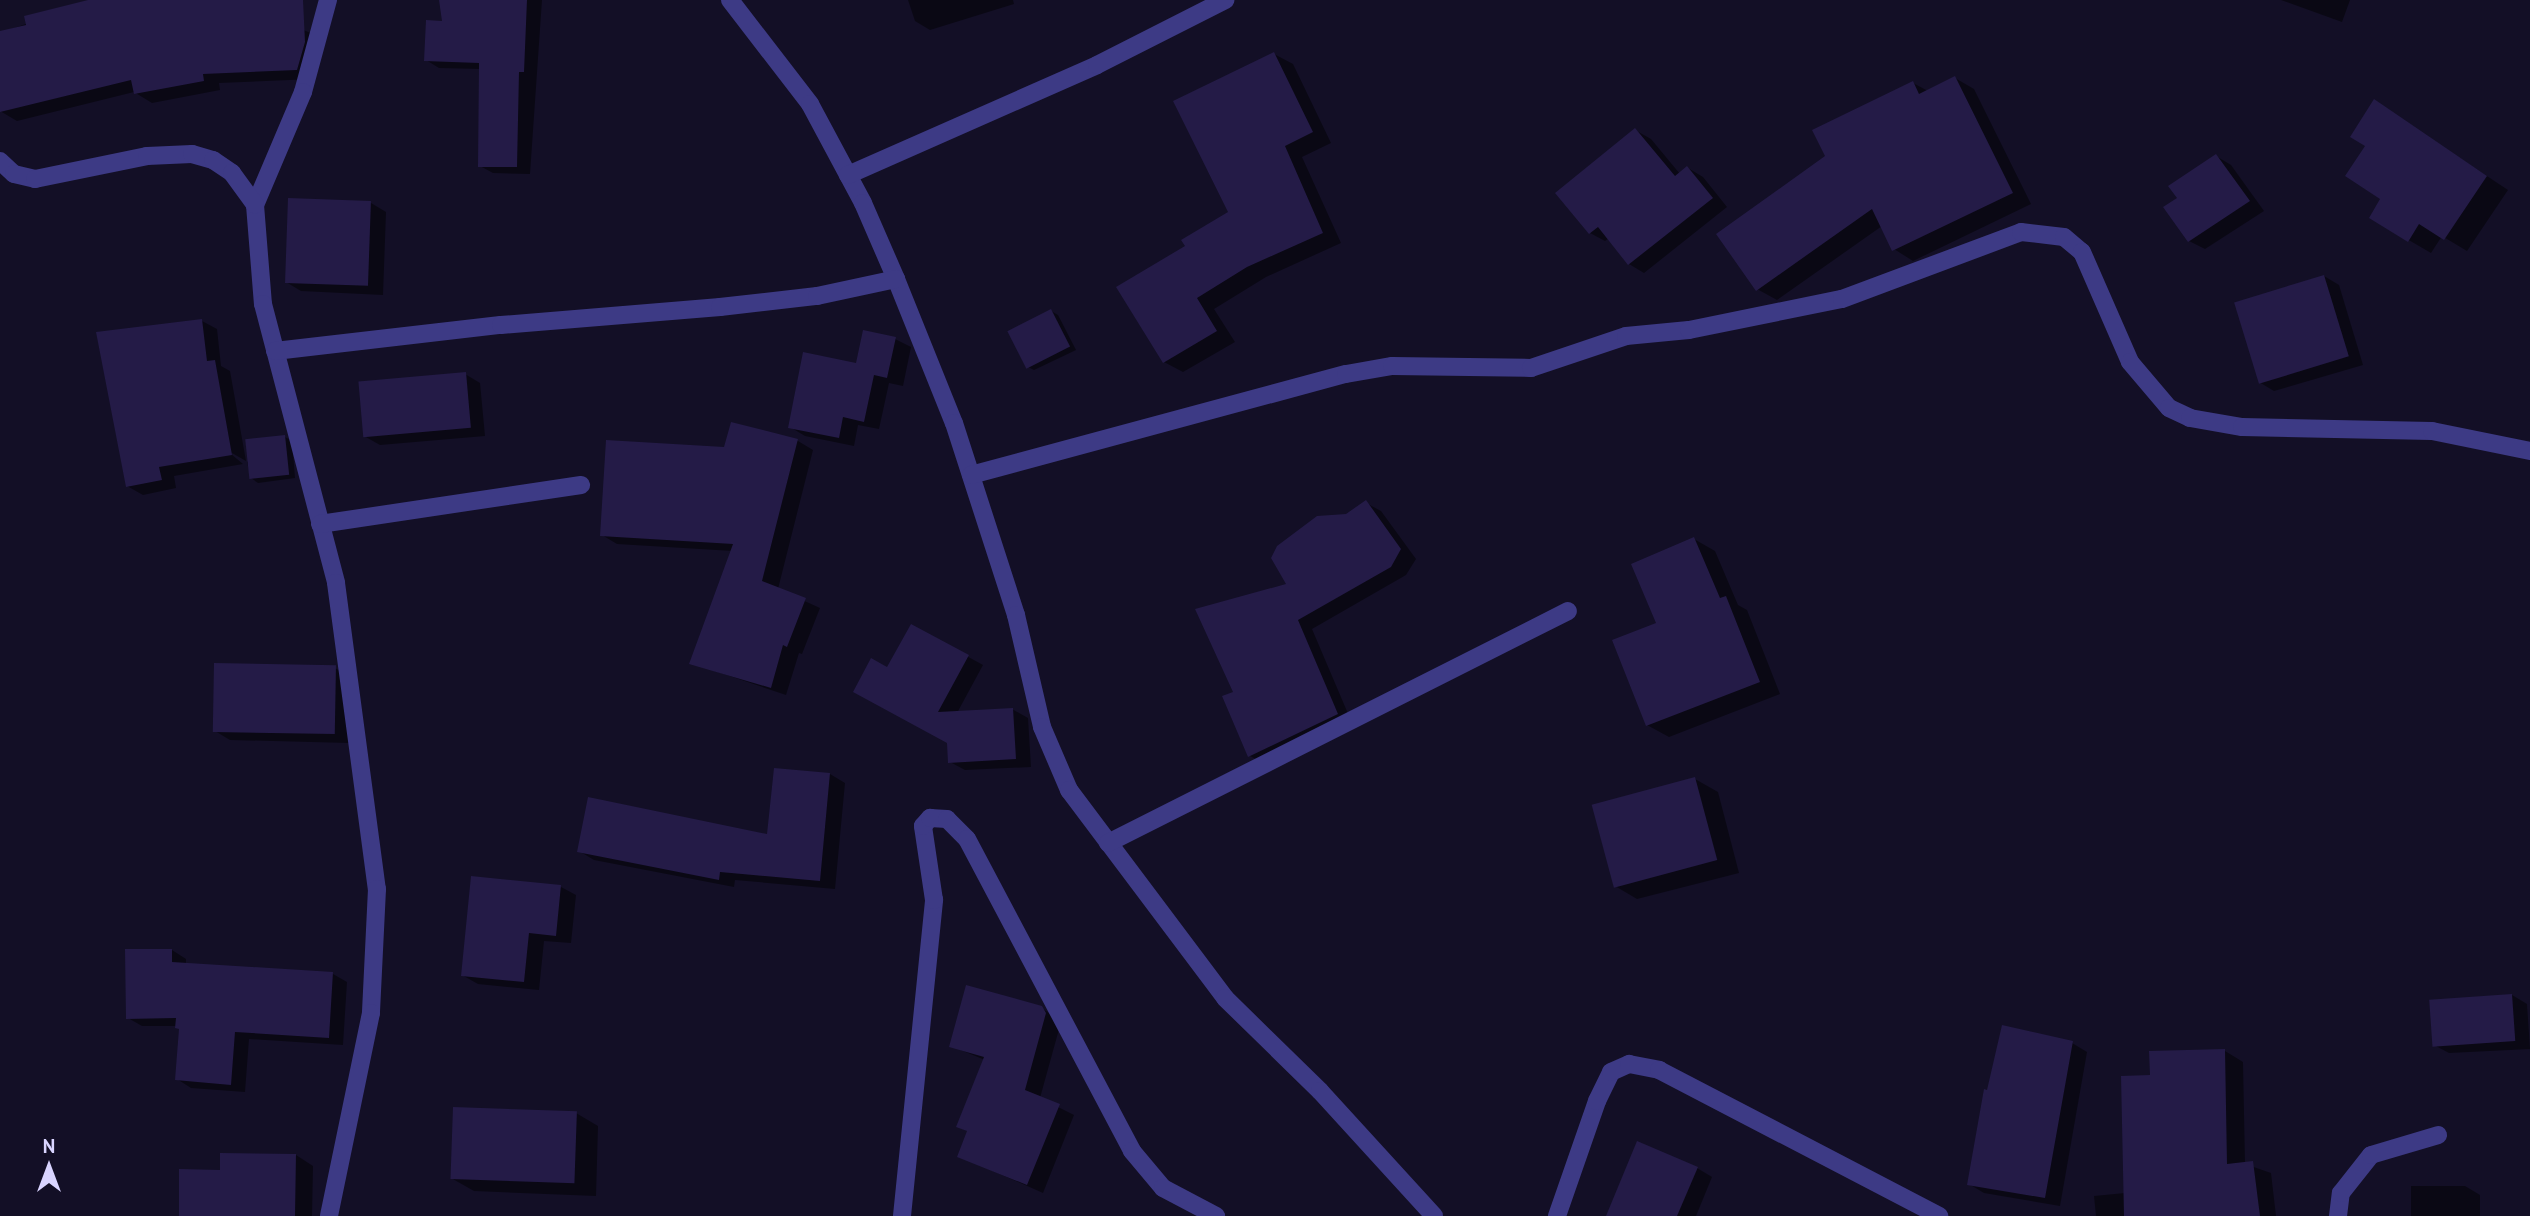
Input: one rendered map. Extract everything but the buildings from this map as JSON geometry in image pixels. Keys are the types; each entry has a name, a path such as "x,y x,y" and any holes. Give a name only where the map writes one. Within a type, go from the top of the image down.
{"street":[{"path":"328,0 303,92 256,205 256,255 275,351 336,583 377,889 372,1013 329,1216"},
{"path":"730,0 810,104 848,175 896,279 971,475 1016,615 1053,760 1069,790 1225,998 1320,1091 1434,1216"},
{"path":"848,175 1097,65 1225,0"},
{"path":"0,161 14,174 35,179 147,156 192,154 214,160 232,173 256,205"},
{"path":"971,475 1346,374 1392,366 1531,368 1626,336 1689,330 1842,299 2021,232 2064,237 2082,252 2130,362 2169,408 2190,418 2242,427 2432,431 2530,451"},
{"path":"275,351 501,325 734,306 817,296 896,279"},
{"path":"320,524 581,485"},
{"path":"1108,843 1568,611"},
{"path":"902,1216 934,900 923,826 930,818 947,819 967,839 1010,912 1132,1151 1163,1188 1216,1216"},
{"path":"1557,1216 1597,1101 1611,1072 1629,1064 1659,1070 1939,1216"},
{"path":"2338,1216 2341,1193 2371,1155 2438,1135"}]}
